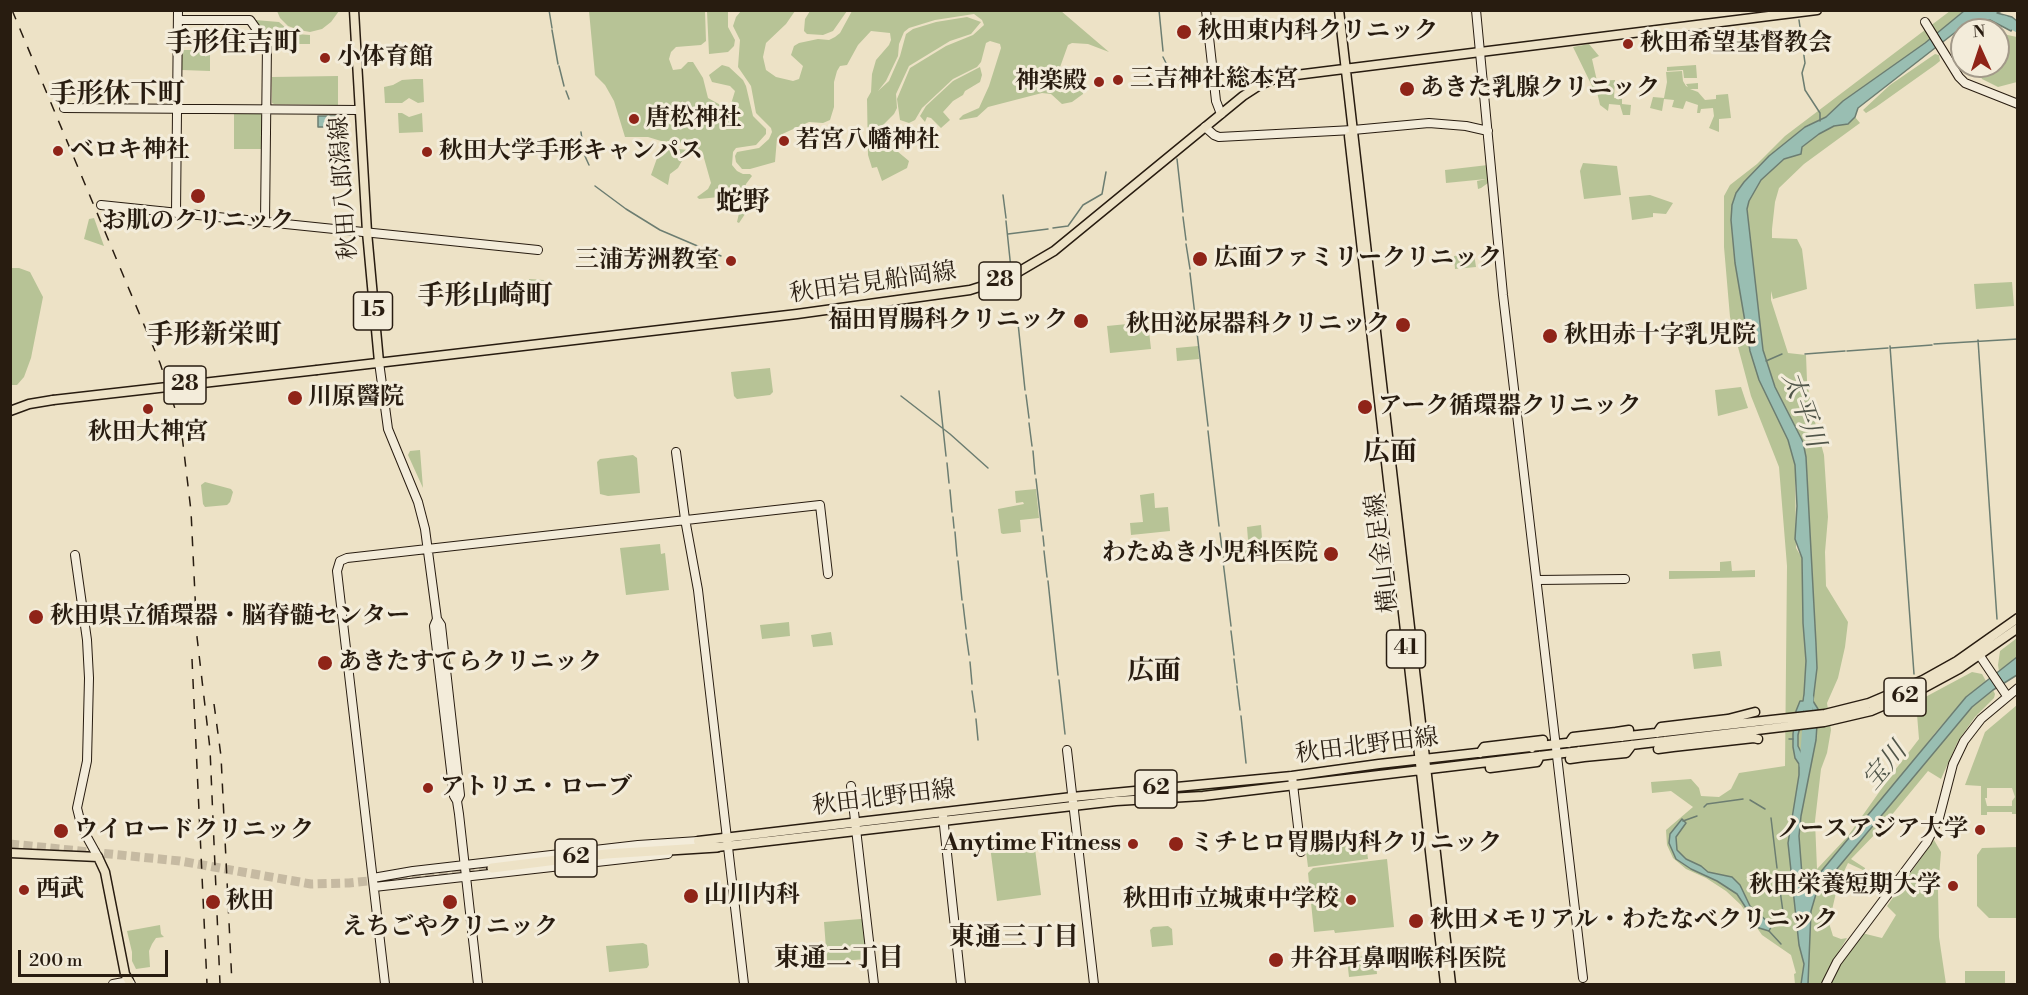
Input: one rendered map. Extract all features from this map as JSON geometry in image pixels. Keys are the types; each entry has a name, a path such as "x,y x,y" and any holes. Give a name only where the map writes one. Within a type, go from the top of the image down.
{"highway":[{"name":"62","path":"661,850 698,841"},
{"name":"62","path":"492,868 661,850 717,847"}],"main road":[{"name":"秋田八郎潟線","path":"354,10 367,232 379,362"},
{"name":"横山金足線","path":"1334,10 1351,131 1436,884 1445,984"},
{"name":"横山金足線","path":"1339,10 1343,68"},
{"name":"秋田岩見船岡線","path":"10,411 29,404 53,400 808,313 953,294 984,287 1025,269 1054,251 1221,114 1252,90 1272,80 1292,74 1816,10"},
{"name":"秋田北野田線","path":"1978,652 2018,618"},
{"name":"秋田北野田線","path":"1292,780 1529,745 1581,754 1824,718 1896,693 1978,652 2018,628"},
{"path":"1657,733 1661,727 1728,719 1755,712"},
{"name":"秋田北野田線","path":"698,841 727,842 1073,802 1483,764 1540,756 1569,743 1619,735 1790,723"},
{"path":"1619,735 1629,730"},
{"path":"1658,749 1758,739"},
{"path":"1529,745 1543,740"},
{"path":"1665,741 1673,747"},
{"path":"1570,759 1581,754"},
{"name":"秋田北野田線","path":"717,847 727,842"},
{"path":"10,853 98,857 107,878 125,974 130,983"},
{"name":"横山金足線","path":"1436,884 1451,984"}],"street":[{"path":"176,213 178,10"},
{"path":"1206,10 1216,101 1221,114"},
{"path":"1476,10 1502,285 1583,978"},
{"path":"178,20 252,21 267,42 265,221"},
{"path":"1925,22 1953,70 1965,83 2018,104"},
{"path":"64,108 359,110"},
{"path":"1205,127 1219,137 1351,131 1430,123 1466,126 1488,131"},
{"path":"100,205 538,250"},
{"path":"379,362 387,429 423,519 437,619 441,625 460,795 457,801 478,984"},
{"path":"676,452 698,590 744,984"},
{"path":"385,984 338,565 341,560 820,505 828,574"},
{"path":"75,555 87,640 89,678 87,761 77,808 82,828 98,857"},
{"path":"1538,580 1625,579"},
{"path":"1978,652 2007,696"},
{"path":"1826,984 1837,962 1927,842 1939,818 1953,764 1964,741 1981,719 2018,688"},
{"path":"1067,750 1094,984"},
{"path":"1292,780 1301,852"},
{"path":"851,786 874,984"},
{"path":"943,816 961,984"},
{"path":"373,878 661,842 698,841"},
{"path":"374,887 717,847"},
{"path":"113,984 130,983"}],"green space":[{"path":"277,11 339,11 322,29 310,32 288,26"},
{"path":"589,11 705,11 706,41 701,45 676,47 669,59 673,70 681,69 688,62 693,62 703,78 708,98 724,107 731,104 735,91 730,86 712,82 709,75 722,65 729,67 743,80 753,116 766,129 766,134 756,145 736,148 733,152 732,165 737,171 752,176 746,184 743,195 745,214 739,223 737,222 739,204 734,198 729,196 699,199 697,197 708,189 711,183 702,151 685,143 661,141 648,137 625,137 614,101 605,85 595,75"},
{"path":"707,11 728,11 728,27 735,40 734,46 728,52 709,54"},
{"path":"741,11 795,11 786,24 766,43 763,57 766,70 776,77 793,81 799,79 803,66 791,55 794,46 799,43 818,39 829,40 835,37 840,33 852,11 1061,11 1109,52 1088,44 1068,45 1059,73 1081,76 1083,80 1083,94 1072,102 1062,104 1051,94 1042,93 988,107 977,117 960,120 963,115 979,108 989,86 1001,48 1000,44 990,41 986,43 981,62 977,67 953,79 922,108 915,120 909,123 900,120 897,99 910,68 946,46 973,35 984,25 982,20 974,14 935,20 909,28 904,32 899,44 898,56 886,81 878,91 889,81 900,56 906,34 913,29 936,22 967,17 981,22 971,34 950,41 909,66 896,94 897,108 894,114 882,126 874,130 876,143 881,147 897,151 909,161 907,168 882,181 877,167 872,168 868,155 867,99 871,92 876,60 891,40 890,33 871,31 858,45 847,65 840,66 837,71 834,82 834,107 830,120 823,123 809,122 780,135 777,138 775,162 742,169 736,162 737,152 759,148 769,139 772,132 771,128 756,113 751,86 738,67 740,40 733,26"},
{"path":"810,11 847,11 833,31 823,35 807,34 804,31 805,19"},
{"path":"1950,11 1964,11 1955,18 1950,18 1950,22 1925,43 1843,101 1826,117 1806,126 1769,156 1744,182 1736,193 1732,205 1735,263 1750,351 1788,440 1795,465 1796,548 1802,558 1806,661 1803,701 1796,711 1793,733 1793,747 1799,764 1799,775 1788,843 1799,945 1804,964 1801,984 1795,984 1794,974 1796,973 1791,955 1762,935 1741,905 1726,891 1686,869 1673,858 1667,845 1666,830 1693,807 1671,791 1652,793 1651,782 1691,779 1699,788 1701,796 1719,797 1731,789 1739,773 1785,766 1787,566 1779,467 1751,396 1730,317 1724,247 1724,196 1730,185 1757,164 1785,136"},
{"path":"255,20 279,22 296,34 310,35 310,44 273,44"},
{"path":"2010,36 2017,37 2017,82 1998,87 1982,79 2010,78"},
{"path":"1589,44 1599,56 1592,59 1597,81 1615,80 1614,98 1622,99 1622,104 1631,105 1630,115 1623,115 1620,105 1609,104 1608,111 1600,105 1597,92 1588,88 1592,86 1573,47"},
{"path":"182,50 210,50 210,71 182,70"},
{"path":"1935,54 1939,55 1940,61 1935,65 1876,107 1866,113 1863,110 1890,85"},
{"path":"1696,65 1697,78 1684,78 1683,70 1667,71 1667,67"},
{"path":"980,67 982,75 980,82 965,91 943,112 950,120 941,128 931,118 927,117 925,122 920,116 926,106 953,81"},
{"path":"1682,71 1686,86 1688,87 1686,84 1698,83 1698,89 1690,89 1698,92 1705,100 1716,99 1716,95 1728,94 1731,118 1719,119 1719,132 1709,128 1714,116 1713,108 1701,109 1700,113 1697,113 1698,105 1686,101 1683,109 1672,107 1674,100 1664,99 1662,111 1650,108 1653,97 1664,98 1666,72"},
{"path":"338,76 338,105 272,103 272,77"},
{"path":"423,79 424,102 418,103 409,98 402,103 385,103 384,87 402,80"},
{"path":"234,111 263,112 261,149 234,149"},
{"path":"398,113 409,117 422,113 423,132 399,133"},
{"path":"1855,117 1860,123 1804,164 1779,188 1772,229 1772,238 1797,239 1802,249 1807,289 1773,299 1771,291 1771,300 1788,353 1806,355 1812,411 1824,455 1828,517 1825,552 1826,586 1848,622 1838,678 1827,703 1831,730 1827,753 1821,769 1815,821 1817,869 1848,836 1919,739 1916,702 1972,672 1982,674 1986,681 1966,697 1935,733 1881,802 1819,874 1812,887 1806,886 1802,875 1799,836 1816,740 1818,709 1813,702 1817,668 1806,457 1803,442 1775,387 1763,350 1747,209 1761,180 1784,159 1801,154 1802,147 1819,134 1834,126 1848,124"},
{"path":"661,147 688,150 678,168 670,174 668,185 651,175"},
{"path":"1583,163 1617,166 1621,195 1584,199 1580,171"},
{"path":"1488,165 1488,183 1481,188 1478,189 1477,181 1486,179 1446,183 1445,170"},
{"path":"1650,195 1673,203 1666,214 1653,213 1653,217 1632,220 1629,197"},
{"path":"94,218 104,246 84,239 89,219"},
{"path":"1474,254 1476,267 1455,269 1454,256"},
{"path":"11,268 30,272 43,297 31,358 24,377 17,385 11,385"},
{"path":"529,279 544,280 544,295 528,294"},
{"path":"2012,282 2014,306 1976,309 1974,284"},
{"path":"1148,322 1151,349 1110,353 1107,326"},
{"path":"1198,346 1199,359 1177,361 1176,348"},
{"path":"770,368 773,392 770,395 737,399 734,396 731,372"},
{"path":"1741,387 1748,408 1718,416 1715,390"},
{"path":"420,450 423,488 408,455 410,451"},
{"path":"633,455 637,458 640,493 608,496 600,494 597,462 600,459"},
{"path":"205,482 231,489 233,492 230,502 227,505 205,507 201,485"},
{"path":"1036,489 1039,518 1020,520 1021,532 1001,533 998,509 1024,504 1023,502 1016,503 1015,491"},
{"path":"1154,493 1155,508 1168,507 1170,531 1131,535 1130,523 1143,522 1140,495"},
{"path":"1261,525 1263,552 1237,555 1236,542 1248,540 1247,527"},
{"path":"660,544 661,554 665,553 669,590 626,595 620,548"},
{"path":"1731,561 1732,571 1755,570 1755,577 1669,579 1669,571 1720,571 1720,562"},
{"path":"789,622 790,636 762,639 760,625"},
{"path":"831,632 833,645 813,647 811,635"},
{"path":"2017,638 2017,657 1999,671 2000,651"},
{"path":"1720,651 1722,666 1694,669 1692,654"},
{"path":"1993,690 1994,698 1975,717 1958,741 1941,779 1928,771 1881,828 1851,859 1865,868 1865,871 1848,863 1838,884 1829,923 1833,936 1841,939 1847,938 1827,971 1823,984 1808,984 1811,911 1816,894 1972,707"},
{"path":"2017,705 2017,814 1987,812 1987,815 1981,815 1981,786 1965,785 1985,732","holes":["1987,788 2012,788 2015,797 2012,806 1987,806 1985,798 1987,798"]},
{"path":"1813,708 1807,753 1801,754 1798,735 1805,709"},
{"path":"1280,781 1280,783 1186,794 1142,794"},
{"path":"1934,840 1941,852 1938,890 1939,937 1946,984 1831,984 1831,977 1862,933 1882,938 1896,915 1887,906"},
{"path":"1034,841 1041,895 997,901 990,846"},
{"path":"1366,844 1368,859 1308,867 1306,851"},
{"path":"2017,847 2017,918 1989,918 1977,906 1977,855 1982,848"},
{"path":"1387,859 1394,927 1335,933 1334,930 1314,932 1308,873 1313,868"},
{"path":"861,919 864,921 867,959 827,962 824,922"},
{"path":"160,925 161,934 164,937 156,938 152,944 149,951 150,967 136,969 132,961 127,931"},
{"path":"1168,926 1172,929 1173,945 1152,947 1150,930 1153,927"},
{"path":"643,943 647,945 649,965 647,968 609,972 606,946"},
{"path":"1375,954 1377,974 1349,977 1347,959"},
{"path":"1965,971 2005,971 2005,984 1965,984"}],"water":[{"path":"1964,11 2002,11 1997,13 2012,17 2017,21 2011,31 2010,18 1955,18"},
{"path":"1950,22 1950,36 1858,108 1855,117 1848,124 1834,126 1819,134 1802,147 1801,154 1784,159 1761,180 1747,209 1763,350 1775,387 1803,442 1806,457 1817,668 1813,701 1818,709 1816,740 1799,836 1802,875 1806,886 1812,887 1819,874 1966,697 2017,657 2017,675 1972,707 1816,894 1811,911 1808,984 1801,984 1804,964 1799,945 1788,843 1799,775 1799,764 1793,747 1793,734 1796,711 1800,701 1803,701 1806,661 1802,558 1795,539 1797,506 1795,465 1788,440 1759,380 1750,351 1735,263 1731,220 1736,193 1744,182 1769,156 1805,127 1826,117 1843,101","holes":["1812,708 1807,753 1802,754 1798,746 1798,735 1804,711"]},
{"path":"318,116 337,116 337,127 318,127"},
{"path":"1682,819 1686,823 1676,837 1677,850 1686,859 1708,872 1732,877 1740,885 1750,906 1768,922 1771,927 1769,931 1759,928 1737,894 1676,859 1669,843 1670,834"}],"waterway":[{"path":"549,10 552,28"},
{"path":"1159,10 1163,51"},
{"path":"1799,20 1805,63 1802,73 1805,90 1820,113 1820,121"},
{"name":"太平川","path":"2010,23 2018,28"},
{"path":"552,30 558,64"},
{"path":"1163,57 1168,81"},
{"path":"559,66 564,86"},
{"path":"566,91 569,99"},
{"path":"581,132 584,154 589,165"},
{"path":"1177,159 1183,212"},
{"path":"1053,228 1068,226 1083,205 1102,194 1106,172"},
{"path":"595,186 660,230 721,256"},
{"path":"1003,195 1006,218"},
{"path":"1183,217 1186,240"},
{"path":"1006,221 1011,269"},
{"path":"1008,234 1048,229"},
{"path":"1186,244 1190,269"},
{"path":"1190,273 1208,426"},
{"path":"1018,323 1025,390"},
{"path":"1934,344 2018,339"},
{"path":"1978,340 1997,619"},
{"path":"1891,348 1932,345"},
{"path":"1890,346 1914,674"},
{"path":"1847,351 1888,348"},
{"path":"1805,354 1845,351"},
{"path":"1766,361 1782,354"},
{"path":"939,391 946,456"},
{"path":"1026,395 1029,418"},
{"path":"901,396 950,434 988,468"},
{"path":"1029,423 1032,446"},
{"path":"1208,431 1219,526"},
{"path":"1033,451 1035,474"},
{"path":"947,463 949,483"},
{"path":"1036,479 1042,531"},
{"path":"950,490 952,512"},
{"path":"953,517 954,528"},
{"path":"955,532 957,556"},
{"path":"1220,533 1223,557"},
{"path":"1043,536 1044,546"},
{"path":"1044,551 1047,577"},
{"path":"958,561 962,600"},
{"path":"1223,561 1231,626"},
{"path":"1048,581 1058,675"},
{"path":"963,604 966,629"},
{"path":"1231,631 1234,655"},
{"path":"966,634 969,655"},
{"path":"1234,659 1237,683"},
{"path":"970,662 972,684"},
{"path":"1059,680 1065,734"},
{"path":"1237,686 1240,710"},
{"path":"972,691 975,712"},
{"name":"太平川","path":"1804,765 1809,698"},
{"path":"1241,716 1246,763"},
{"path":"976,719 978,740"},
{"path":"1704,807 1707,804 1743,799"},
{"path":"1750,800 1765,809"},
{"path":"1683,821 1697,816"},
{"path":"1771,818 1777,868"},
{"path":"1778,876 1784,919"},
{"path":"1769,931 1781,944"}],"tunnel":[{"path":"10,844 180,861 311,884 349,883 492,868"}],"railway":[{"path":"12,10 160,363 181,427 191,511 197,637 210,749 220,984"},
{"path":"192,659 207,984"},
{"path":"214,704 221,756 232,984"}],"place":[{"name":"秋田東内科クリニック","path":"1184,32"},
{"name":"秋田希望基督教会","path":"1628,44"},
{"name":"小体育館","path":"325,58"},
{"name":"三吉神社総本宮","path":"1118,80"},
{"name":"神楽殿","path":"1099,82"},
{"name":"あきた乳腺クリニック","path":"1407,89"},
{"name":"唐松神社","path":"634,119"},
{"name":"若宮八幡神社","path":"784,141"},
{"name":"ベロキ神社","path":"58,151"},
{"name":"秋田大学手形キャンパス","path":"427,152"},
{"name":"お肌のクリニック","path":"198,196"},
{"name":"広面ファミリークリニック","path":"1200,259"},
{"name":"三浦芳洲教室","path":"731,261"},
{"name":"福田胃腸科クリニック","path":"1081,321"},
{"name":"秋田泌尿器科クリニック","path":"1403,325"},
{"name":"秋田赤十字乳児院","path":"1550,336"},
{"name":"川原醫院","path":"295,398"},
{"name":"アーク循環器クリニック","path":"1365,407"},
{"name":"秋田大神宮","path":"148,409"},
{"name":"わたぬき小児科医院","path":"1331,554"},
{"name":"秋田県立循環器・脳脊髄センター","path":"36,617"},
{"name":"あきたすてらクリニック","path":"325,663"},
{"name":"アトリエ・ローブ","path":"428,788"},
{"name":"ノースアジア大学","path":"1980,830"},
{"name":"ウイロードクリニック","path":"61,831"},
{"name":"Anytime Fitness","path":"1133,844"},
{"name":"ミチヒロ胃腸内科クリニック","path":"1176,844"},
{"name":"秋田栄養短期大学","path":"1953,886"},
{"name":"西武","path":"24,890"},
{"name":"山川内科","path":"691,896"},
{"name":"秋田市立城東中学校","path":"1351,900"},
{"name":"秋田","path":"213,902"},
{"name":"えちごやクリニック","path":"450,902"},
{"name":"秋田メモリアル・わたなべクリニック","path":"1416,921"},
{"name":"井谷耳鼻咽喉科医院","path":"1276,960"}],"district":[{"name":"手形住吉町","path":"233,45"},
{"name":"手形休下町","path":"117,96"},
{"name":"蛇野","path":"743,204"},
{"name":"手形山崎町","path":"485,298"},
{"name":"手形新栄町","path":"214,337"},
{"name":"広面","path":"1390,454"},
{"name":"広面","path":"1154,673"},
{"name":"東通三丁目","path":"1014,939"},
{"name":"東通二丁目","path":"839,960"}],"water label":[{"name":"宝川","path":"1886,767"}]}
